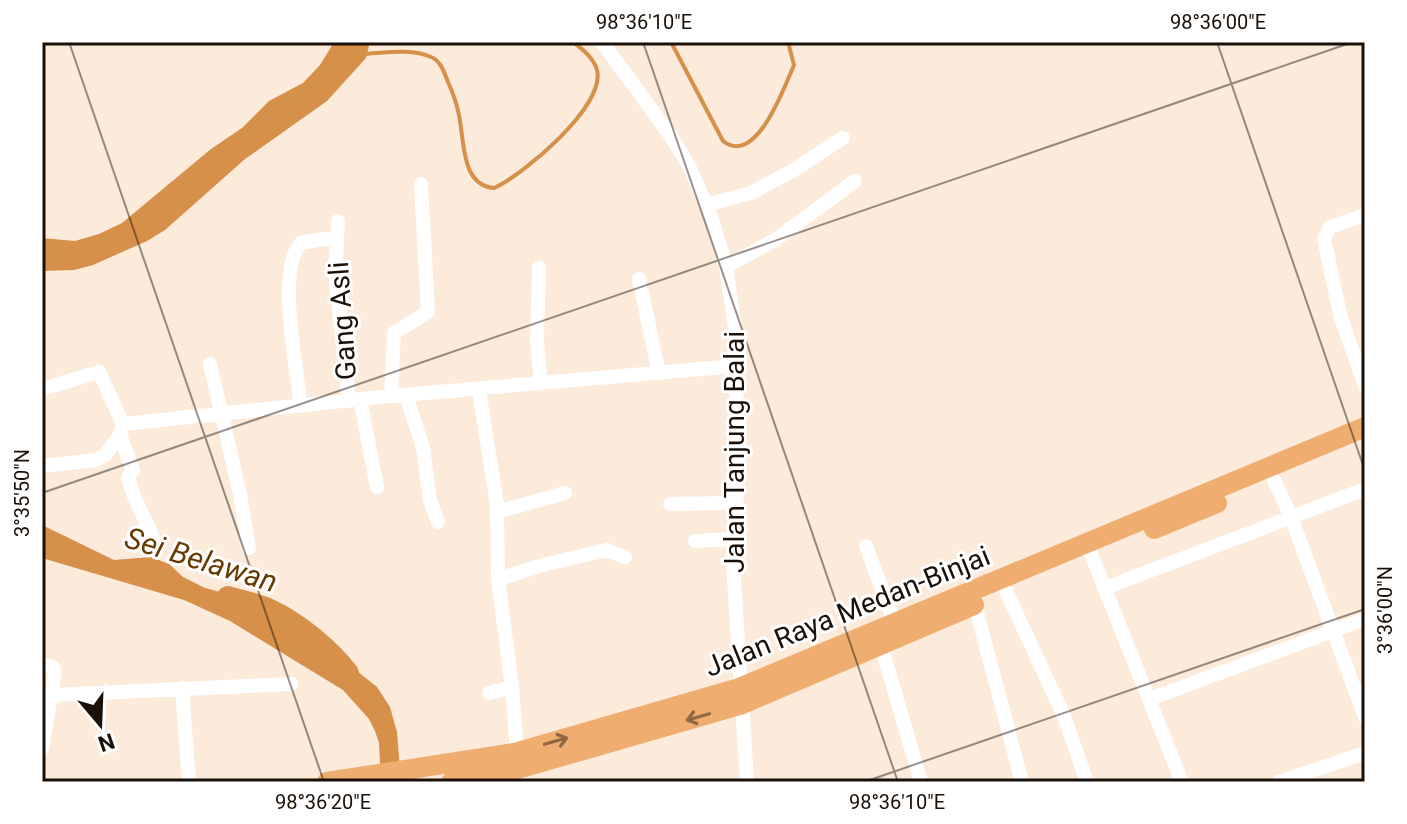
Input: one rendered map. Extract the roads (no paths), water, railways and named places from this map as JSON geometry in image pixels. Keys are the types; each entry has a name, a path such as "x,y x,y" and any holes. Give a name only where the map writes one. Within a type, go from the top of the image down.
{"highway":[{"name":"Jalan Raya Medan-Binjai","path":"452,782 740,697 881,645 1365,427"},
{"name":"Jalan Raya Medan-Binjai","path":"740,697 895,624 1274,480 1365,442"},
{"name":"Jalan Raya Medan-Binjai","path":"329,782 425,767 515,764"}],"street":[{"name":"Jalan Tanjung Balai","path":"602,42 689,166 706,205 726,266 735,329 738,477 733,539 747,782"},
{"path":"706,205 751,193 843,138"},
{"path":"726,266 775,240 855,181"},
{"path":"421,184 428,312 423,318 394,333 399,396 423,448 430,500 438,522"},
{"path":"1365,215 1330,227 1325,233 1324,249 1341,318 1365,386"},
{"name":"Gang Asli","path":"338,221 337,296 354,400 377,487"},
{"path":"301,406 288,295 294,253 301,243 337,240"},
{"path":"539,268 537,342 541,384"},
{"path":"639,279 659,373"},
{"path":"210,364 249,548"},
{"path":"42,466 96,460 105,455 122,429 222,412 736,366"},
{"path":"42,389 99,372 122,429 133,470 128,476 132,489 153,537"},
{"path":"479,390 497,512 498,579 512,687 515,764"},
{"path":"1274,480 1291,517 1365,717"},
{"path":"1105,588 1365,489"},
{"path":"497,512 565,493"},
{"path":"670,504 735,503"},
{"path":"695,541 733,539"},
{"path":"866,546 895,624"},
{"path":"498,579 607,550 625,557"},
{"path":"1090,550 1182,782"},
{"path":"1006,591 1064,716 1087,782"},
{"path":"975,605 1022,782"},
{"path":"1150,699 1365,619"},
{"path":"881,645 921,782"},
{"path":"42,664 54,670 53,695 42,748"},
{"path":"53,695 291,684"},
{"path":"489,693 512,687"},
{"path":"182,688 189,782"},
{"path":"1279,782 1304,778 1365,753"}],"waterway":[{"path":"363,54 415,53 437,61 456,104 469,169 483,185 494,188 524,169 560,138 589,102 596,85 597,70 590,58 573,42"},
{"path":"671,42 723,141 735,146 747,143 757,134 776,106 794,65 788,42"},
{"name":"Sei Belawan","path":"228,597 281,615 322,646 348,673"}]}
